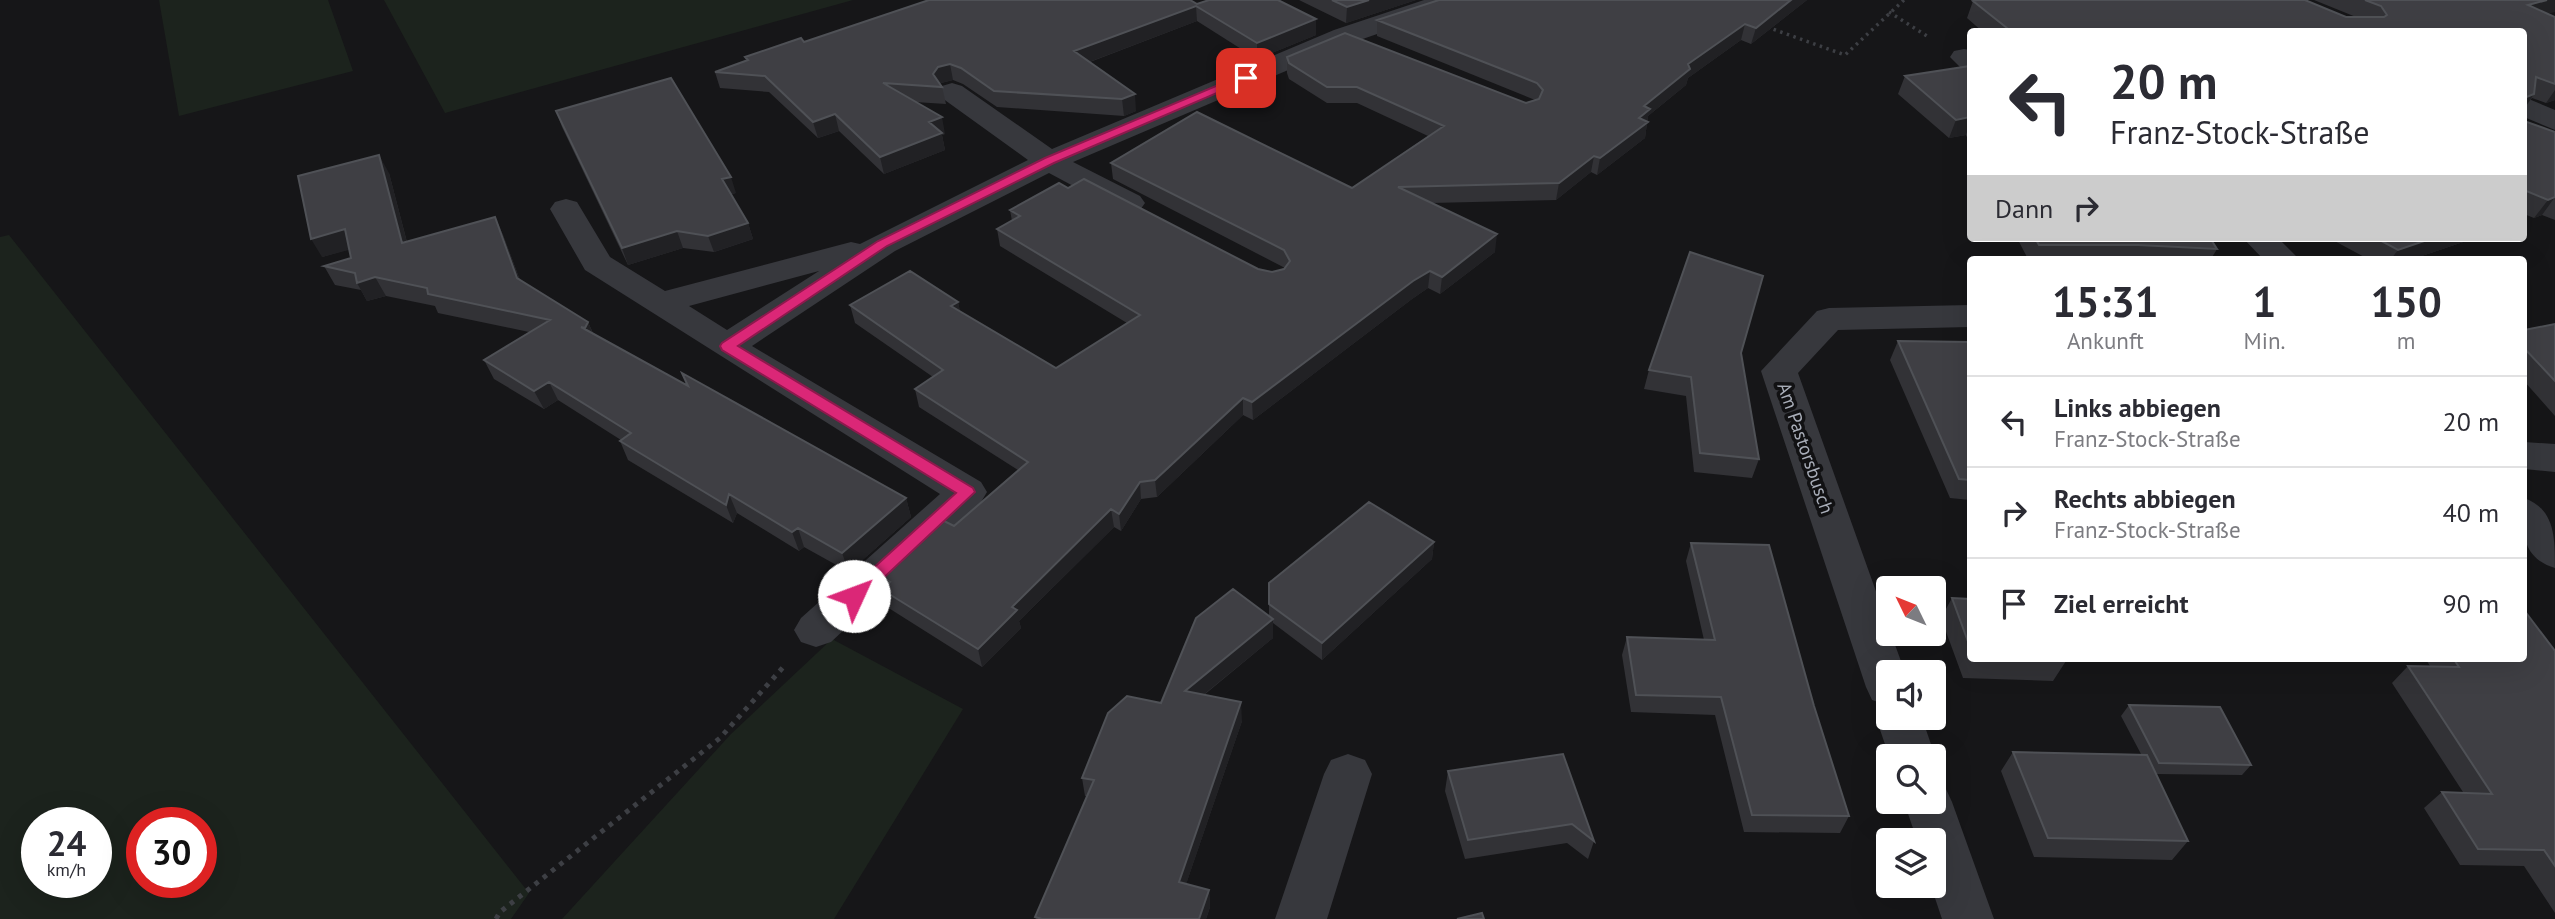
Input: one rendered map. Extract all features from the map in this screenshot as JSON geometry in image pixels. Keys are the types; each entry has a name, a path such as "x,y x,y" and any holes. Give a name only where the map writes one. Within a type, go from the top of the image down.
{"street":[{"path":"727,346 883,244 1049,161 1344,36 1449,0"},
{"path":"1308,18 1383,52"},
{"path":"952,92 1049,161 1160,219"},
{"path":"2527,107 2555,121"},
{"path":"566,209 597,263 727,346 967,492 816,630"},
{"path":"2263,242 2279,256"},
{"path":"660,303 883,244"},
{"name":"Am Pastorsbusch","path":"1879,660 1779,371 1829,319 1967,317"},
{"path":"2527,456 2555,458"},
{"path":"2527,517 2555,554"},
{"path":"1301,919 1348,774"},
{"path":"1932,814 1968,919"}],"path":[{"path":"1758,24 1845,55 1904,0"},
{"path":"496,919 510,904 720,738 816,630"}],"shaded area":[{"path":"159,0 328,0 353,71 179,116"},
{"path":"384,0 853,0 445,113"},
{"path":"9,235 529,893 511,919 0,919 0,237"},
{"path":"832,639 963,709 834,919 562,919 731,734"}],"building":[{"path":"929,0 1190,0 1197,4 1209,0 1278,0 1316,19 1257,43 1196,6 1074,51 1135,94 1122,99 994,91 961,68 950,64 938,67 933,74 942,87 883,83 942,117 929,122 942,133 880,157 835,114 813,122 765,76 715,72 748,60 745,57 801,38 804,42"},
{"path":"1332,0 1369,0 1347,7"},
{"path":"1439,0 1791,0 1756,28 1745,24 1688,64 1690,69 1644,106 1650,109 1639,118 1648,122 1600,158 1594,156 1559,183 1398,187 1497,234 1442,277 1430,271 1413,281 1252,402 1243,398 1155,480 1140,482 1119,514 1111,509 1012,607 1017,610 978,649 881,589 890,582 881,577 942,520 954,526 1028,462 915,389 943,370 850,305 910,271 958,302 951,306 1056,368 1140,315 997,229 1020,216 1010,210 1059,183 1068,188 1084,179 1258,269 1272,272 1284,269 1290,261 1284,250 1111,163 1197,112 1352,188 1444,126 1357,87 1327,87 1289,63 1287,57 1345,33 1526,103 1539,99 1543,90 1537,83 1377,20"},
{"path":"2305,0 2346,17 2384,17 2387,15 2381,6 2365,0 2547,0 2528,5 2555,17 2555,84 2536,77 2534,94 2527,97 2527,28 2007,28 1973,1"},
{"path":"1967,66 1967,118 1956,120 1905,76"},
{"path":"671,78 731,177 722,179 748,223 708,236 677,231 622,248 556,111"},
{"path":"2527,122 2555,132 2555,197 2548,200 2527,191"},
{"path":"379,155 402,243 495,217 517,278 588,322 585,328 581,327 688,386 682,373 906,498 842,553 798,528 792,532 729,494 726,505 620,441 631,433 549,382 534,391 484,360 550,320 428,294 427,288 375,277 357,283 355,273 324,266 351,258 345,229 311,239 298,176"},
{"path":"2037,242 2213,242 2217,249 2138,245 2039,245"},
{"path":"2383,242 2421,242 2398,250"},
{"path":"1690,252 1763,276 1741,353 1759,459 1700,453 1691,377 1649,370"},
{"path":"2555,324 2555,381 2527,351 2527,329"},
{"path":"1898,341 1967,342 1967,480 1959,479"},
{"path":"1369,502 1434,542 1322,643 1269,604 1269,583"},
{"path":"1691,543 1769,545 1814,706 1849,816 1752,815 1721,697 1636,695 1627,637 1715,640"},
{"path":"1233,589 1273,619 1185,691 1241,702 1179,882 1209,890 1199,919 1035,917 1094,780 1082,778 1108,713 1127,696 1161,703 1196,618"},
{"path":"1952,598 1967,599 1967,639"},
{"path":"2527,614 2555,651 2555,866 2544,850 2478,849 2442,792 2492,794 2408,666 2459,667 2456,662 2527,662"},
{"path":"2129,705 2220,707 2251,765 2159,763"},
{"path":"2013,752 2147,755 2188,841 2048,838"},
{"path":"1563,754 1594,841 1572,824 1468,840 1448,771"},
{"path":"1482,913 1484,919 1457,919"}],"route":[{"path":"854,596 967,492 727,346 883,244 1049,161 1246,78"}]}
